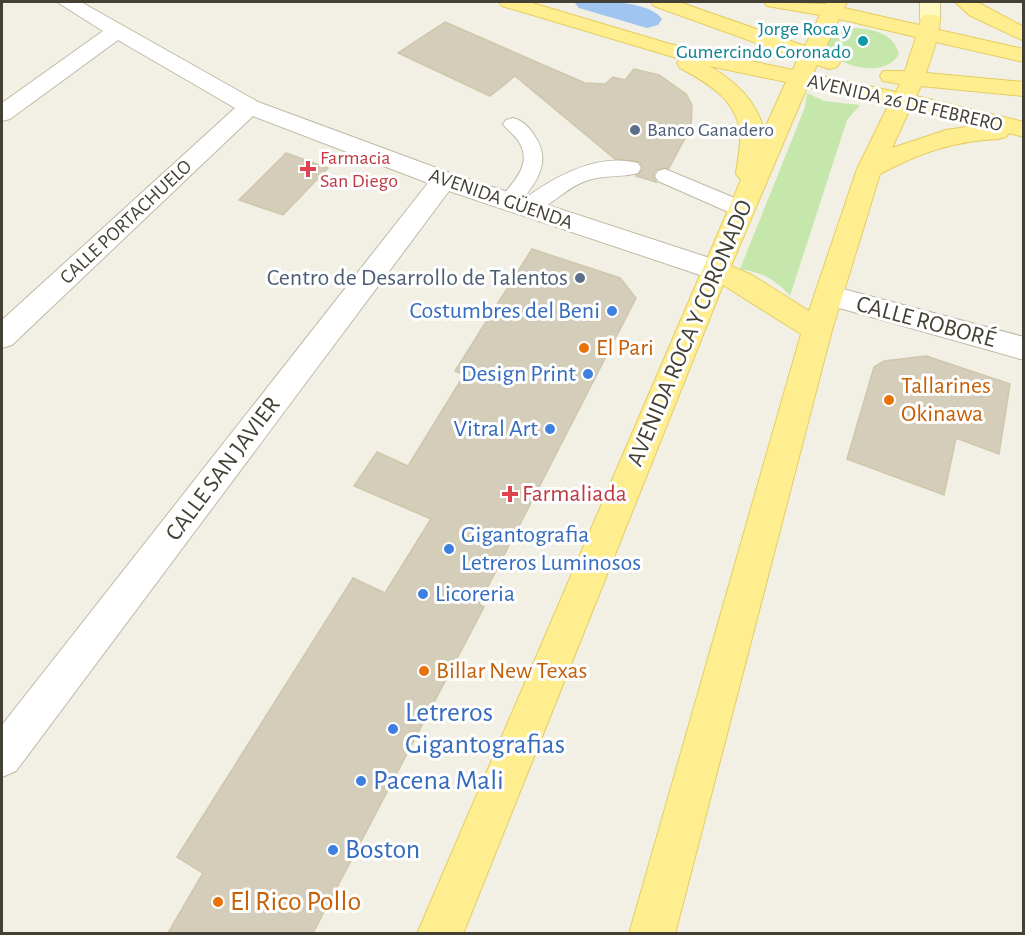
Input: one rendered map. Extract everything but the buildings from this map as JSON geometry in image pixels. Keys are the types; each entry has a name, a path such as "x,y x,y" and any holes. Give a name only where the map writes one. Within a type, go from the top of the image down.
{"main road":[{"name":"AVENIDA 26 DE FEBRERO","path":"509,2 666,50 903,100 1023,132"},
{"name":"AVENIDA 26 DE FEBRERO","path":"662,2 843,66 913,79 1023,89"},
{"path":"774,2 838,5 929,18 1023,41"},
{"path":"965,2 976,11 1023,34"},
{"name":"AVENIDA ROCA Y CORONADO","path":"440,933 743,204 810,55 838,5"},
{"path":"929,18 1023,56"},
{"path":"652,933 817,330 869,169 913,79 929,18"},
{"path":"666,50 731,90 746,110 753,133 743,204"},
{"path":"869,169 905,149 936,138 995,132 1023,132"},
{"path":"715,270 742,282 817,330"}],"street":[{"name":"AVENIDA GÜENDA","path":"67,2 250,107 444,180 715,270"},
{"path":"2,114 117,31"},
{"name":"CALLE PORTACHUELO","path":"2,337 250,107"},
{"name":"CALLE SAN JAVIER","path":"2,757 444,180"},
{"name":"CALLE ROBORÉ","path":"828,295 1023,349"}],"lane":[{"path":"513,124 525,133 535,151 534,165 518,205"},
{"path":"518,205 590,170 615,166 631,168"},
{"path":"665,176 743,204"}],"green space":[{"path":"850,28 873,30 886,36 892,41 899,54 893,62 873,68 861,68 840,60 831,53 826,45 832,33"},
{"path":"807,93 824,101 860,105 847,120 790,296 768,278 740,269 805,107"}],"waterway":[{"path":"589,2 647,19"}],"place":[{"name":"Jorge Roca y Gumercindo Coronado","path":"863,41"},
{"name":"Banco Ganadero","path":"635,130"},
{"name":"Farmacia San Diego","path":"308,169"},
{"name":"Centro de Desarrollo de Talentos","path":"580,278"},
{"name":"Costumbres del Beni","path":"612,311"},
{"name":"El Pari","path":"584,348"},
{"name":"Design Print","path":"588,374"},
{"name":"Tallarines Okinawa","path":"889,400"},
{"name":"Vitral Art","path":"550,429"},
{"name":"Farmaliada","path":"510,494"},
{"name":"Gigantografia Letreros Luminosos","path":"449,549"},
{"name":"Licoreria","path":"423,594"},
{"name":"Billar New Texas","path":"424,671"},
{"name":"Letreros Gigantografias","path":"393,729"},
{"name":"Pacena Mali","path":"361,781"},
{"name":"Boston","path":"333,850"},
{"name":"El Rico Pollo","path":"218,902"}]}
